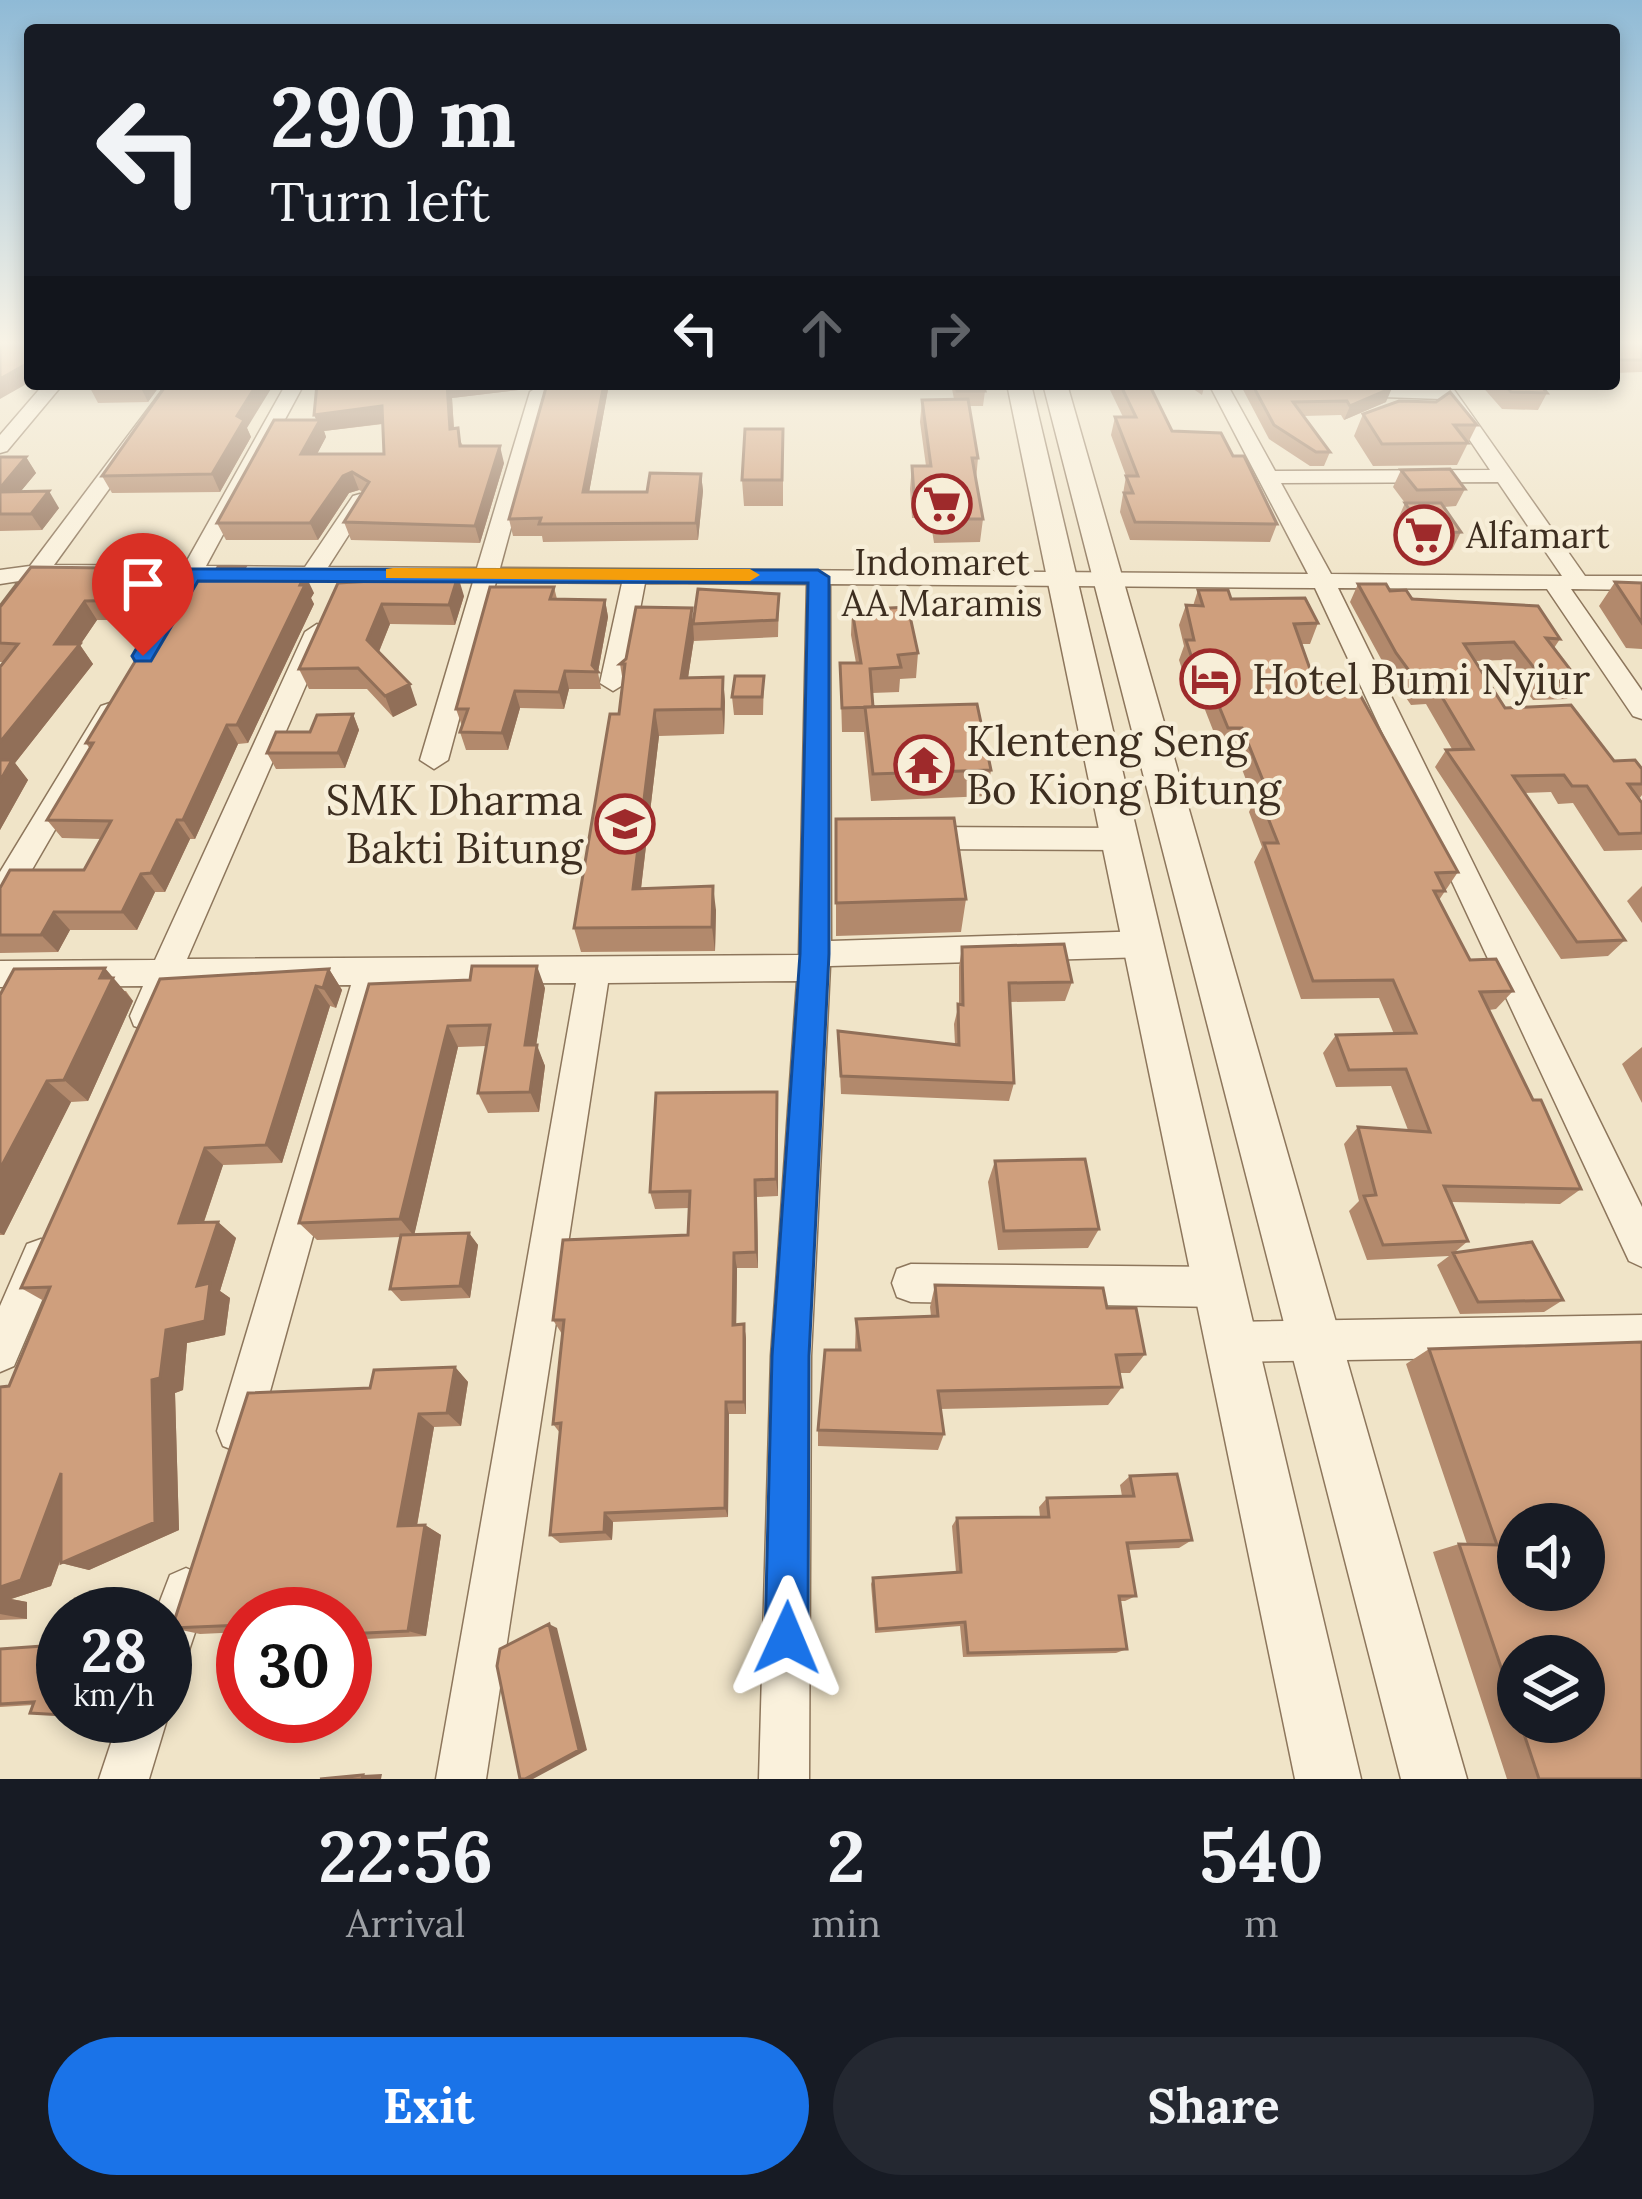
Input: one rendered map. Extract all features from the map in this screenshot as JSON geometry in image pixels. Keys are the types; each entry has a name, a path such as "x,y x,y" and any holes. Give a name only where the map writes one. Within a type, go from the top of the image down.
{"street":[{"path":"0,622 146,425"},
{"path":"167,615 273,425"},
{"path":"434,760 530,425"},
{"path":"1029,425 1147,944 1328,1779"},
{"path":"1066,425 1434,1779"},
{"path":"1240,425 1324,582 1642,1248"},
{"path":"1469,425 1642,710"},
{"path":"1268,476 1504,476"},
{"path":"135,1041 360,500"},
{"path":"0,558 43,566 191,575 491,572 1642,583"},
{"path":"0,577 43,566"},
{"path":"613,683 636,573"},
{"path":"784,1779 791,1356 814,961 818,577"},
{"path":"0,898 119,696"},
{"path":"890,837 1176,827"},
{"path":"0,974 594,969 1147,944"},
{"path":"461,1779 594,969"},
{"path":"227,1466 371,971"},
{"path":"0,1352 49,1239"},
{"path":"911,1282 1221,1287"},
{"path":"1233,1342 1642,1335"},
{"path":"187,1587 200,1549"},
{"path":"124,1779 136,1743"}],"building":[{"path":"138,425 241,425 212,474 102,476"},
{"path":"271,425 317,425 301,454 384,454 383,425 450,425 450,429 458,428 460,446 500,446 475,526 344,522 369,482 352,472 343,476 310,523 217,523"},
{"path":"535,425 596,425 583,492 647,492 650,473 701,474 696,523 539,524 541,518 509,519"},
{"path":"925,425 972,425 978,458 972,458 983,519 936,519 933,495 914,495 912,466 931,466"},
{"path":"1118,425 1169,425 1172,431 1221,433 1233,456 1244,456 1277,524 1135,522 1124,493 1133,493 1126,476 1138,476"},
{"path":"1274,425 1310,425 1330,452 1316,452"},
{"path":"1370,425 1454,425 1468,443 1382,444"},
{"path":"745,429 783,429 782,480 742,480"},
{"path":"0,457 26,457 0,488"},
{"path":"1450,469 1465,489 1417,490 1401,470"},
{"path":"49,491 31,514 0,514 0,492"},
{"path":"1405,503 1441,503 1461,532 1425,533"},
{"path":"31,567 107,568 100,578 150,577 136,600 85,601 55,644 80,644 0,742 0,667 18,644 0,643 0,607"},
{"path":"218,567 245,567 241,574 305,574 300,585 305,585 237,725 227,725 183,820 177,820 151,873 141,874 122,912 54,912 41,935 0,935 0,888 10,870 84,870 111,821 47,820 93,743 86,743 186,577 212,577"},
{"path":"458,576 449,605 382,604 367,640 410,684 385,696 358,668 299,669 338,583"},
{"path":"1615,582 1642,583 1642,623"},
{"path":"1358,584 1386,584 1390,591 1406,590 1412,599 1538,606 1560,639 1546,638 1579,681 1545,682 1514,642 1464,644 1505,708 1571,705 1614,761 1635,760 1642,769 1642,784 1628,784 1642,803 1642,833 1619,834 1587,786 1572,786 1564,775 1513,776 1625,940 1577,942 1446,750 1473,749 1436,687 1421,687"},
{"path":"490,587 554,587 550,599 605,600 592,665 598,672 565,671 559,692 515,691 502,733 460,732 468,709 456,709"},
{"path":"698,589 779,594 777,620 693,624"},
{"path":"1198,590 1228,590 1231,599 1305,598 1318,623 1294,624 1315,683 1353,682 1458,872 1436,873 1445,891 1434,891 1470,960 1496,959 1513,991 1480,992 1533,1100 1541,1100 1581,1189 1444,1186 1468,1241 1383,1245 1364,1196 1376,1195 1358,1127 1430,1132 1406,1069 1349,1070 1336,1035 1416,1033 1393,980 1313,981 1264,843 1278,843 1258,793 1268,793 1242,728 1228,728 1207,677 1198,677 1186,640 1194,640 1186,605 1203,606"},
{"path":"636,607 692,608 681,678 723,677 722,709 655,710 633,889 713,886 712,927 574,928 610,714 619,714 625,664 620,664 626,659"},
{"path":"908,607 918,653 898,655 901,667 870,669 873,707 842,708 840,663 861,663 852,610"},
{"path":"735,676 764,676 762,697 732,697"},
{"path":"977,704 991,770 873,774 865,707"},
{"path":"353,714 338,753 267,753 276,732 310,732 317,715"},
{"path":"0,760 12,760 0,781"},
{"path":"954,818 966,899 836,903 836,819"},
{"path":"1064,944 1072,982 1009,983 1014,1083 841,1076 838,1031 959,1045 962,947"},
{"path":"472,966 537,966 525,1045 537,1045 530,1092 478,1093 490,1025 448,1026 400,1219 299,1223 369,984 470,980"},
{"path":"105,968 100,978 113,978 64,1080 47,1081 0,1169 0,995 14,969"},
{"path":"329,969 323,988 316,986 266,1145 205,1148 179,1223 218,1222 197,1286 210,1283 205,1321 166,1330 160,1378 152,1380 155,1522 61,1563 61,1473 21,1580 0,1587 0,1387 9,1386 50,1287 21,1288 160,979"},
{"path":"777,1092 776,1179 755,1180 756,1252 734,1253 733,1325 744,1324 744,1402 726,1402 725,1508 605,1513 604,1532 550,1535 561,1423 553,1424 564,1320 553,1320 563,1240 688,1235 690,1191 650,1192 656,1093"},
{"path":"1085,1159 1099,1229 1004,1231 995,1161"},
{"path":"469,1233 460,1286 390,1289 401,1235"},
{"path":"1532,1242 1563,1300 1478,1302 1453,1253"},
{"path":"935,1285 1103,1288 1107,1308 1136,1308 1145,1354 1116,1355 1122,1387 938,1391 944,1434 818,1430 825,1350 860,1350 856,1319 938,1316"},
{"path":"1642,1342 1642,1779 1539,1779 1527,1743 1605,1743 1605,1635 1497,1635 1497,1655 1459,1544 1497,1545 1429,1349"},
{"path":"455,1367 447,1413 419,1414 398,1526 425,1525 408,1631 372,1633 372,1587 216,1587 216,1626 192,1627 192,1587 185,1587 248,1393 370,1388 374,1370"},
{"path":"1177,1474 1192,1540 1127,1543 1136,1596 1119,1596 1127,1649 968,1653 965,1622 877,1629 873,1578 961,1572 957,1518 1049,1517 1047,1498 1134,1496 1130,1476"},
{"path":"549,1624 579,1750 520,1779 497,1666 500,1649"},
{"path":"36,1646 36,1713 30,1713 34,1702 0,1704 0,1649"}],"slow traffic":[{"path":"393,574 750,575"}],"place":[{"name":"Indomaret AA Maramis","path":"942,504"},
{"name":"Alfamart","path":"1424,535"},
{"name":"Hotel Bumi Nyiur","path":"1210,679"},
{"name":"Klenteng Seng Bo Kiong Bitung","path":"924,765"},
{"name":"SMK Dharma Bakti Bitung","path":"625,824"}],"route":[{"path":"143,656 191,575 558,572 818,577 815,954 791,1356 787,1638"}]}
